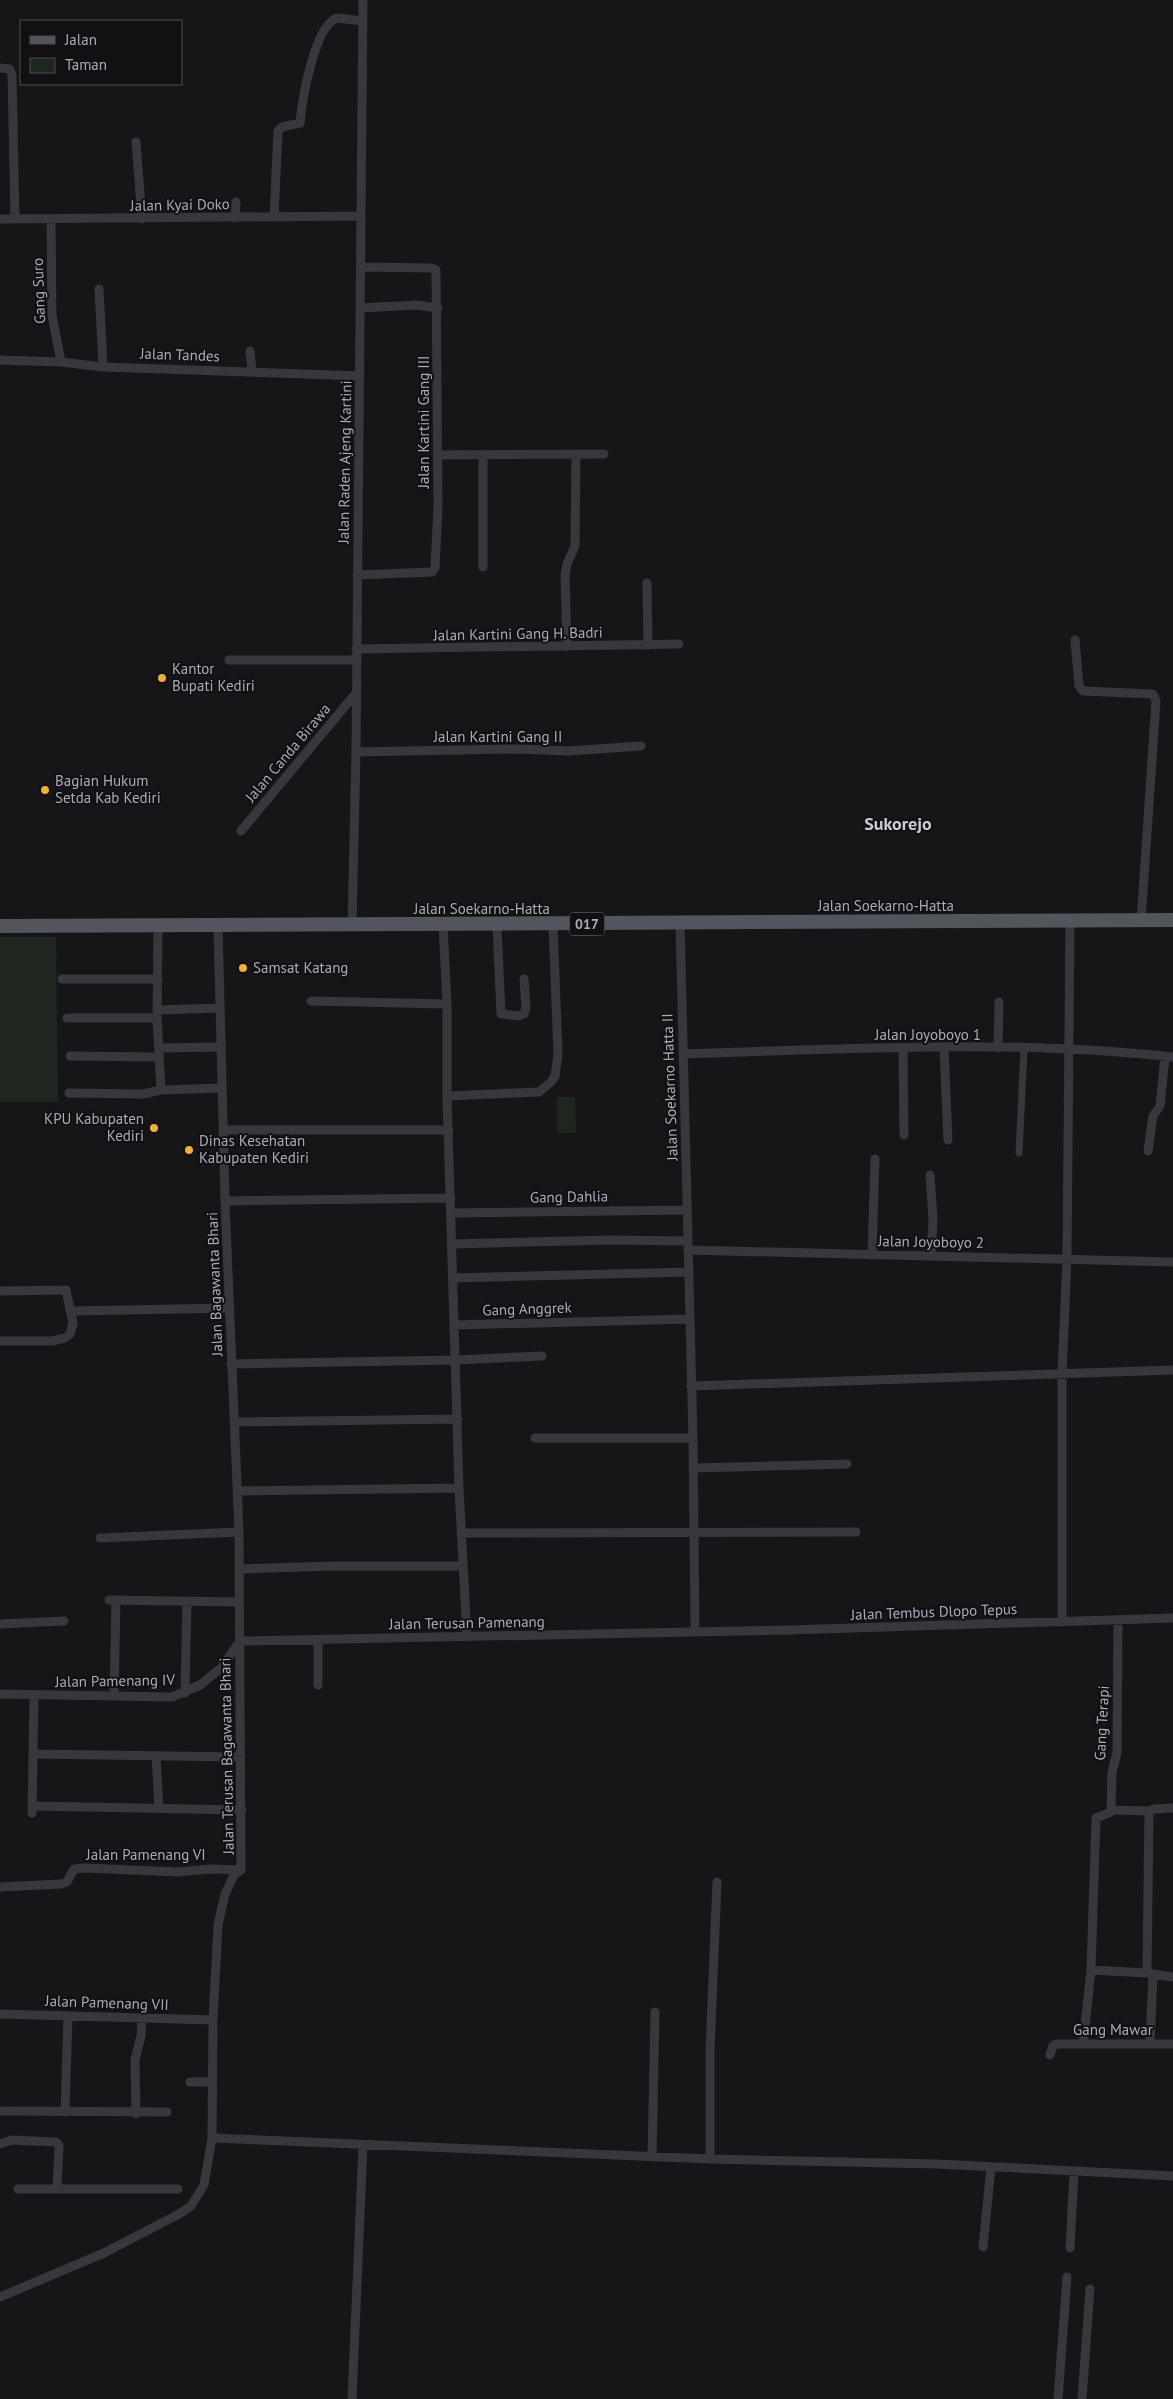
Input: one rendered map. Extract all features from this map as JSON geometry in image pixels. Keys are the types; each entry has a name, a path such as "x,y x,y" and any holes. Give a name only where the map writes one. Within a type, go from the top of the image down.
{"main road":[{"name":"Jalan Soekarno-Hatta","path":"0,926 553,925 1173,920"}],"street":[{"name":"Jalan Raden Ajeng Kartini","path":"352,925 362,267 360,216 363,0"},
{"path":"274,217 278,131 282,127 300,123 306,77 326,26 337,18 363,21"},
{"path":"0,68 10,69 12,76 15,219"},
{"path":"136,142 142,219"},
{"path":"235,218 236,202"},
{"name":"Jalan Kyai Doko","path":"0,218 142,219 360,216"},
{"name":"Gang Suro","path":"51,219 52,315 61,362"},
{"name":"Jalan Kartini Gang III","path":"357,575 432,572 435,568 438,506 438,308 434,268 362,267"},
{"path":"99,289 103,367"},
{"path":"360,308 416,305 438,308"},
{"path":"250,350 252,371"},
{"name":"Jalan Tandes","path":"0,360 61,362 103,367 360,376"},
{"path":"438,455 604,454"},
{"path":"483,455 483,567"},
{"path":"567,647 565,575 567,564 575,546 576,455"},
{"path":"647,583 648,645"},
{"path":"1075,640 1079,686 1083,691 1153,694 1156,701 1141,921"},
{"name":"Jalan Kartini Gang H. Badri","path":"356,649 679,644"},
{"path":"229,660 356,660"},
{"name":"Jalan Canda Birawa","path":"241,831 356,693"},
{"name":"Jalan Kartini Gang II","path":"356,752 516,749 576,750 641,746"},
{"path":"1062,1622 1062,1374 1067,1259 1070,921"},
{"name":"Jalan Soekarno Hatta II","path":"680,923 693,1438 695,1631"},
{"path":"443,925 447,1004 447,1096 459,1488 467,1637"},
{"path":"496,925 501,1014 518,1016 524,1014 526,1008 524,979"},
{"path":"447,1096 539,1092 555,1076 558,1054 553,925"},
{"path":"158,926 157,1014 161,1090"},
{"name":"Jalan Bagawanta Bhari","path":"218,926 225,1201 238,1491 240,1641"},
{"path":"62,979 158,979"},
{"path":"312,1001 447,1004"},
{"path":"998,1048 1000,1002"},
{"path":"67,1018 157,1014 220,1008"},
{"path":"70,1056 159,1053 221,1047"},
{"path":"903,1048 904,1135"},
{"name":"Jalan Joyoboyo 1","path":"683,1054 903,1048 998,1048 1070,1050 1169,1057"},
{"path":"944,1048 948,1140"},
{"path":"1019,1152 1024,1049"},
{"path":"1148,1151 1153,1116 1160,1106 1169,1057"},
{"path":"69,1093 143,1094 161,1090 222,1088"},
{"path":"224,1130 449,1130"},
{"path":"872,1255 875,1159"},
{"path":"930,1175 933,1219 931,1256"},
{"path":"225,1201 451,1198"},
{"name":"Gang Dahlia","path":"452,1212 687,1210"},
{"path":"452,1244 611,1240 688,1241"},
{"name":"Jalan Joyoboyo 2","path":"688,1250 1173,1262"},
{"path":"453,1278 689,1272"},
{"path":"0,1291 66,1290 73,1324 70,1334 65,1338 52,1341 0,1340"},
{"path":"71,1311 230,1308"},
{"name":"Gang Anggrek","path":"455,1325 690,1319"},
{"path":"231,1364 456,1360 542,1356"},
{"path":"691,1386 1173,1370"},
{"path":"234,1422 458,1419"},
{"path":"535,1438 693,1438"},
{"path":"693,1468 847,1464"},
{"path":"238,1491 459,1488"},
{"path":"100,1538 239,1532"},
{"path":"461,1533 856,1532"},
{"path":"240,1569 335,1566 462,1566"},
{"path":"114,1696 112,1600 239,1602"},
{"path":"185,1693 187,1602"},
{"name":"Jalan Tembus Dlopo Tepus","path":"695,1631 1173,1618"},
{"name":"Gang Terapi","path":"1111,1810 1112,1772 1117,1754 1118,1620"},
{"path":"0,1624 64,1621"},
{"name":"Jalan Terusan Pamenang","path":"240,1641 695,1631"},
{"path":"318,1640 318,1685"},
{"name":"Jalan Pamenang IV","path":"0,1694 34,1696 172,1696 185,1693 200,1685 221,1668 240,1641"},
{"name":"Jalan Terusan Bagawanta Bhari","path":"240,1641 241,1870"},
{"path":"34,1696 32,1810 159,1808 242,1810"},
{"path":"33,1754 241,1757"},
{"path":"156,1756 159,1808"},
{"path":"1083,2044 1091,1970 1098,1815 1108,1814 1111,1810 1149,1811 1173,1808"},
{"path":"1149,1811 1150,2044"},
{"name":"Jalan Pamenang VI","path":"0,1887 61,1884 67,1882 74,1869 84,1868 178,1872 210,1869 241,1870"},
{"path":"0,2297 104,2253 191,2206 204,2184 208,2170 212,2138 213,2020 218,1925 228,1888 234,1875 241,1870"},
{"path":"710,2159 710,2052 717,1882"},
{"path":"1091,1970 1173,1977"},
{"path":"652,2157 655,2012"},
{"name":"Jalan Pamenang VII","path":"0,2014 213,2020"},
{"path":"65,2112 68,2016"},
{"path":"136,2114 135,2060 142,2036 142,2019"},
{"name":"Gang Mawar","path":"1051,2050 1083,2044 1173,2044"},
{"path":"190,2082 212,2082"},
{"path":"0,2111 136,2114 167,2112"},
{"path":"212,2138 652,2157 991,2167 1173,2176"},
{"path":"0,2144 11,2140 56,2142 59,2144 57,2188"},
{"path":"352,2399 363,2145"},
{"path":"983,2247 991,2167"},
{"path":"1070,2248 1074,2172"},
{"path":"18,2188 178,2189"},
{"path":"1058,2399 1067,2277"},
{"path":"1082,2399 1090,2289"}],"green space":[{"path":"0,937 56,937 58,1102 0,1102"},
{"path":"557,1097 575,1097 576,1133 557,1133"}],"place":[{"name":"Kantor Bupati Kediri","path":"162,678"},
{"name":"Bagian Hukum Setda Kab Kediri","path":"45,790"},
{"name":"Samsat Katang","path":"243,968"},
{"name":"KPU Kabupaten Kediri","path":"154,1128"},
{"name":"Dinas Kesehatan Kabupaten Kediri","path":"189,1150"}],"district":[{"name":"Sukorejo","path":"898,824"}]}
